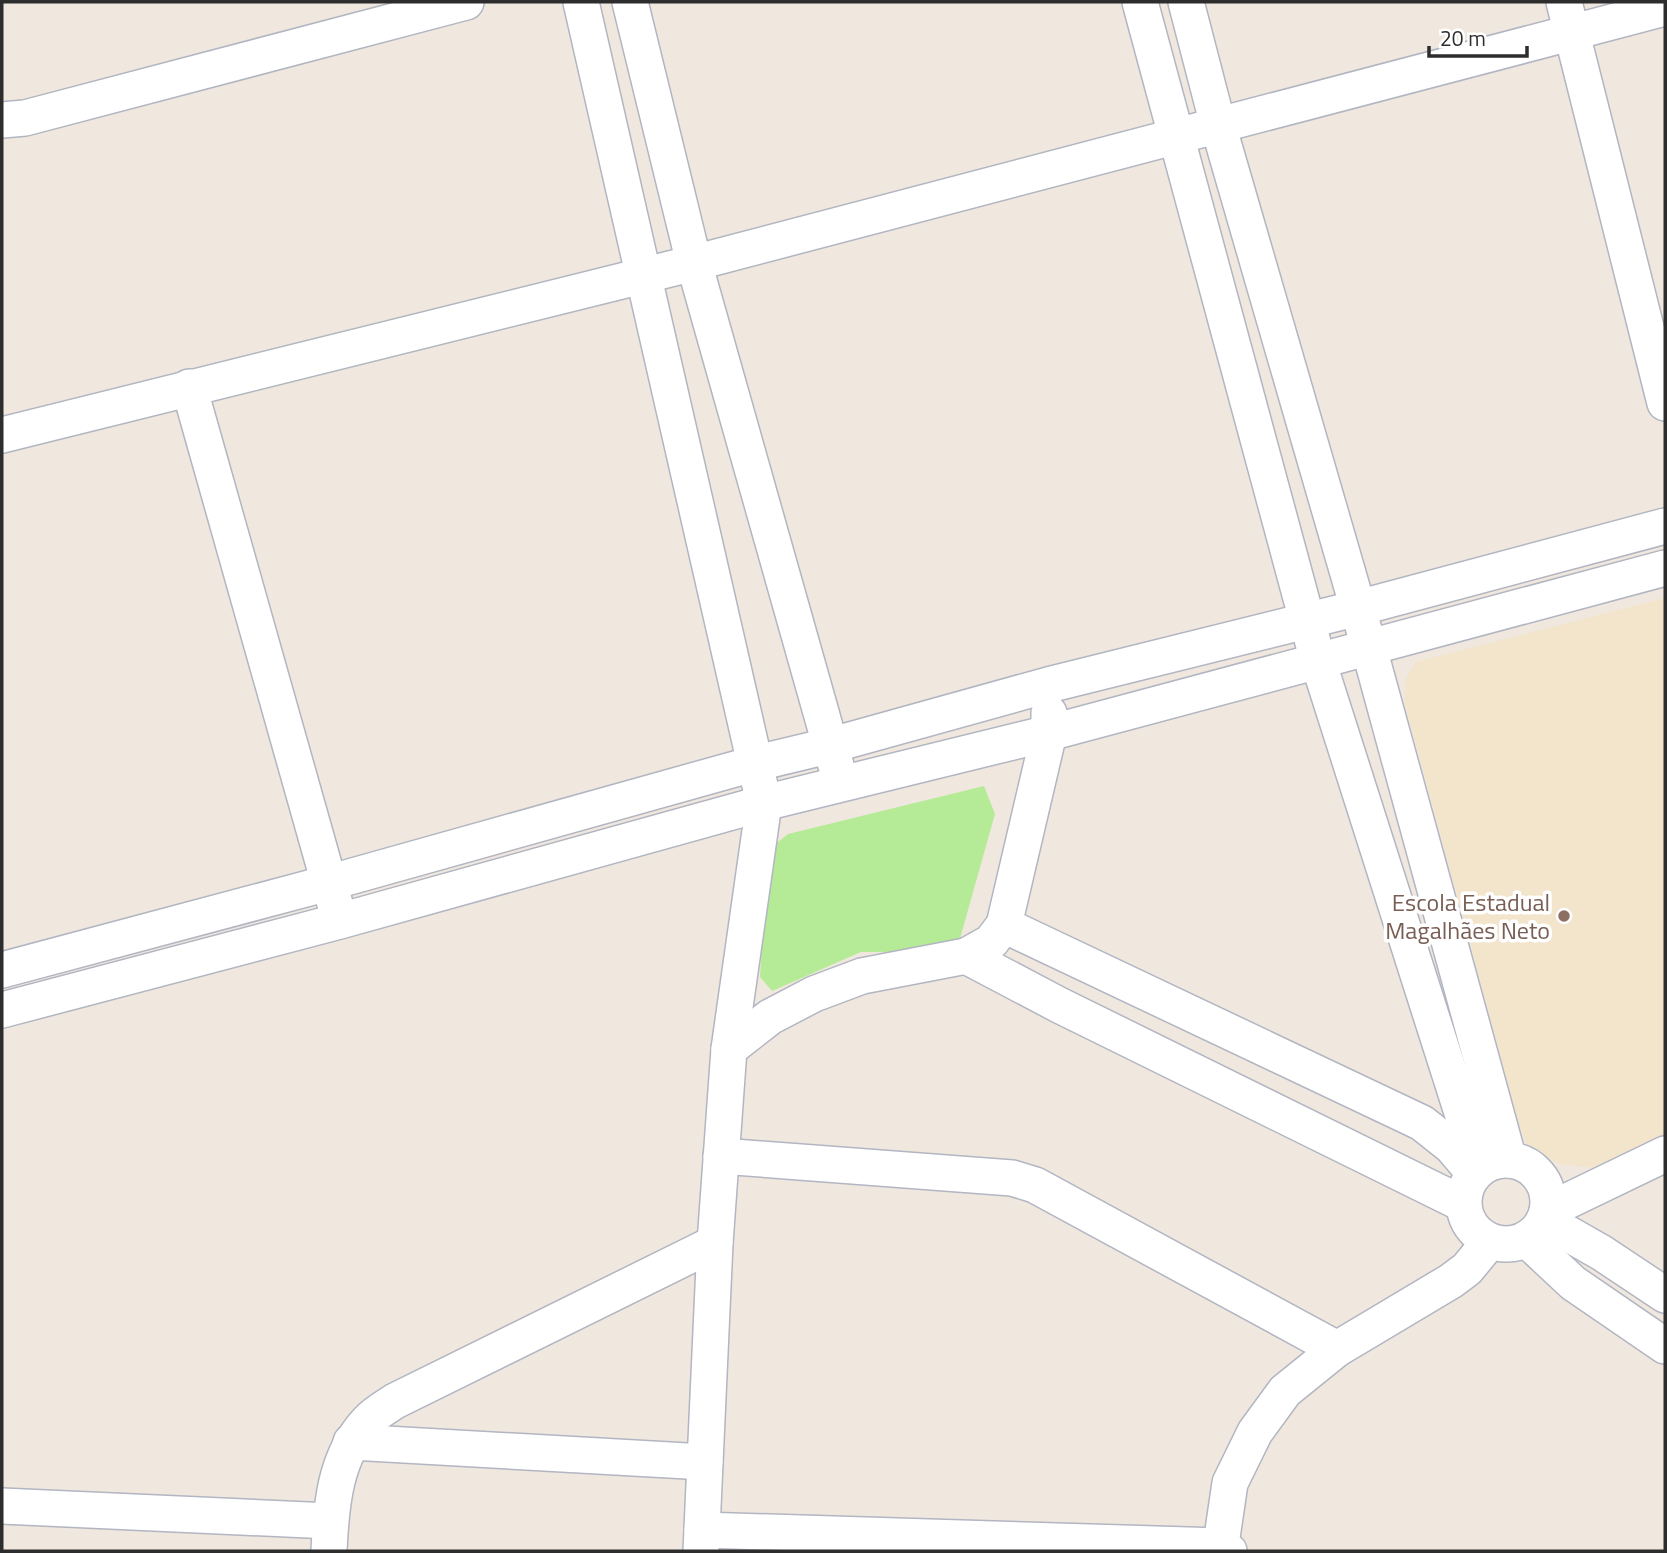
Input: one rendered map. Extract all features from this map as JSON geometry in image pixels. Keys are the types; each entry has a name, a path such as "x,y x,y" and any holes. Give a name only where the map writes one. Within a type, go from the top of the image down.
{"street":[{"path":"2,120 25,118 466,2"},
{"path":"581,2 764,803 729,1049 715,1243 701,1541 1223,1550 1230,1483 1255,1432 1285,1391 1337,1349 1451,1281 1467,1269 1490,1241"},
{"path":"630,2 694,262 832,745 841,785"},
{"path":"1140,2 1318,661 1481,1176"},
{"path":"1185,2 1358,608 1481,1176 1467,1219 1476,1233 1490,1241 1514,1244 1539,1223 1665,1154"},
{"path":"2,435 694,262 1218,125 1568,17 1665,8"},
{"path":"1568,17 1665,403"},
{"path":"189,387 340,921"},
{"path":"2,970 1048,685 1358,608 1665,526"},
{"path":"2,1010 340,921 764,803 1049,733 1665,568"},
{"path":"729,1049 770,1017 814,994 862,976 966,956 990,942 1004,925 1049,733 1048,685"},
{"path":"1004,925 1422,1123 1451,1146 1481,1176"},
{"path":"966,956 1059,1006 1481,1176 1522,1163 1535,1171 1544,1182 1548,1196 1539,1223 1573,1283 1665,1346"},
{"path":"721,1156 1012,1178 1034,1185 1337,1349"},
{"path":"1539,1223 1602,1253 1665,1295"},
{"path":"2,1506 330,1536 341,1464 351,1443 369,1419 395,1402 715,1243"},
{"path":"351,1443 705,1462"}],"shaded area":[{"name":"Escola Estadual Magalhães Neto","path":"1665,598 1665,1135 1605,1169 1559,1164 1527,1146 1520,1128 1405,704 1405,680 1416,662"}],"green space":[{"path":"984,786 995,814 959,942 928,952 861,952 772,991 760,977 768,850 788,834"}],"place":[{"name":"Escola Estadual Magalhães Neto","path":"1564,916"}]}
